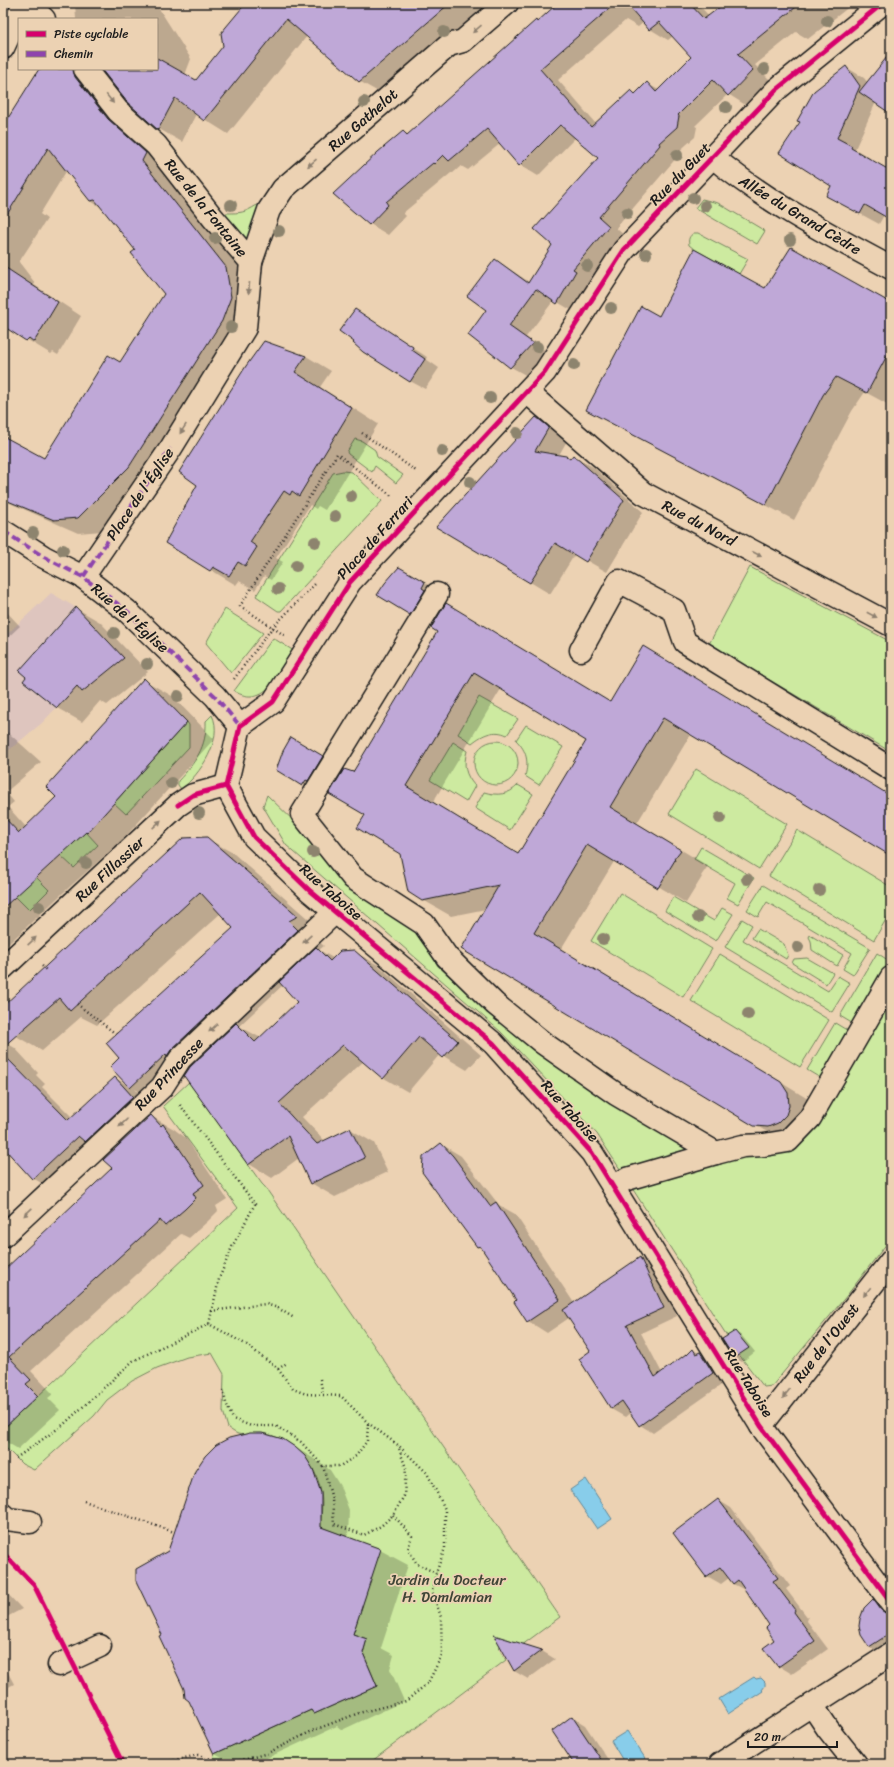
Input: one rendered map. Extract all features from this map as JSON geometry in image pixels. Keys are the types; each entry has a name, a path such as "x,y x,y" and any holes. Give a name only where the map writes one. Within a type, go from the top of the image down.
{"street":[{"path":"3,48 25,3 43,18"},
{"name":"Rue Gathelot","path":"251,262 269,210 283,189 449,45 463,41 507,3"},
{"name":"Rue du Guet","path":"527,392 546,372 624,250 776,90 883,3"},
{"name":"Rue de la Fontaine","path":"86,70 118,110 156,145 213,218 251,262 245,328 195,410"},
{"name":"Allée du Grand Cèdre","path":"713,157 727,169 796,215 891,268"},
{"name":"Rue du Nord","path":"527,392 643,493 891,625"},
{"name":"Place de Ferrari","path":"240,726 273,702 350,582 527,392"},
{"name":"Place de l'Église","path":"83,577 195,410"},
{"name":"Rue de l'Église","path":"3,531 44,557 83,577 127,611 215,696 240,726"},
{"path":"581,650 619,581 674,610 685,642 891,769"},
{"path":"437,594 302,814 353,878 424,924 447,957 495,1004 543,1043 616,1094 716,1153"},
{"path":"226,786 240,726"},
{"name":"Rue Taboise","path":"226,786 254,838 310,891 493,1043 592,1153 761,1426 891,1602"},
{"name":"Rue Fillassier","path":"3,968 178,805 193,795 226,786"},
{"name":"Rue Princesse","path":"3,1236 162,1087 180,1059 335,912"},
{"path":"613,1186 627,1179 743,1146 764,1145 788,1141 810,1118 891,978"},
{"name":"Rue de l'Ouest","path":"761,1426 891,1261"},
{"path":"3,1515 7,1519 30,1522"},
{"path":"59,1665 100,1646"},
{"path":"720,1764 891,1654"},
{"path":"812,1705 828,1729 856,1764"}],"path":[{"path":"362,433 418,473"},
{"path":"285,636 272,628 260,617 240,606 337,454 394,497"},
{"path":"236,678 272,628"},
{"path":"78,1004 116,1034"},
{"path":"179,1102 255,1204 232,1247 219,1279 209,1324"},
{"path":"211,1311 266,1304 278,1308 294,1318"},
{"path":"162,1763 198,1755 229,1764 268,1753 314,1730 359,1713 406,1701 428,1683 442,1655 441,1617 432,1591 436,1573 445,1548 444,1509 427,1473 398,1445 368,1423 341,1396 306,1394 293,1389 278,1369 247,1344 209,1324"},
{"path":"16,1458 63,1425 133,1361 209,1324"},
{"path":"278,1369 287,1363"},
{"path":"320,1379 323,1394"},
{"path":"223,1390 226,1403 233,1419 251,1426 276,1426 301,1442 323,1466 332,1499 334,1524 364,1535 381,1526 393,1515 404,1496 406,1468 398,1445"},
{"path":"323,1466 340,1466 356,1456 367,1441 368,1423"},
{"path":"84,1501 174,1532"},
{"path":"393,1515 412,1536 408,1549 417,1564 436,1573"}],"shaded area":[{"path":"51,593 75,607 36,654 71,692 42,723 3,755 3,638"}],"green space":[{"path":"702,199 718,203 765,231 757,244 695,208"},
{"path":"257,205 262,206 248,242 223,216 226,213 239,213"},
{"path":"694,233 698,233 748,259 739,274 689,245 689,238"},
{"path":"355,439 362,441 375,450 377,457 403,475 396,483 375,466 372,472 348,454 347,452"},
{"path":"343,471 352,472 382,501 281,611 278,611 256,596 333,473"},
{"path":"750,567 891,642 891,752 709,644"},
{"path":"225,609 263,633 231,673 206,643"},
{"path":"273,638 294,651 271,686 255,696 245,696 234,691"},
{"path":"479,697 518,719 507,735 498,732 489,733 472,743 458,734"},
{"path":"212,715 215,724 215,735 208,756 196,775 181,789 178,785 178,781 190,768 199,754 206,730 206,721"},
{"path":"187,722 189,725 189,747 126,814 114,803"},
{"path":"526,725 563,747 539,785 525,776 527,761 525,753 523,748 516,740"},
{"path":"492,741 500,741 505,742 512,747 517,754 517,772 512,779 505,784 492,785 484,782 477,775 474,767 474,759 477,751 484,744"},
{"path":"453,742 467,751 465,761 466,770 469,778 475,786 466,802 430,780"},
{"path":"696,769 787,824 759,869 669,814"},
{"path":"518,785 533,794 510,830 475,808 484,792 494,794 507,793"},
{"path":"267,795 300,827 413,925 438,966 518,1038 691,1152 622,1172 597,1134 501,1032 286,845 263,806"},
{"path":"797,830 891,887 891,911 874,940 769,876"},
{"path":"86,832 98,845 74,868 60,855"},
{"path":"701,847 754,878 738,904 727,898 735,883 694,859"},
{"path":"36,877 49,890 29,910 15,896"},
{"path":"763,885 870,948 853,975 843,969 852,953 767,902 758,917 747,910"},
{"path":"620,893 712,949 683,997 591,941"},
{"path":"673,897 714,921 722,908 733,914 716,941 665,911"},
{"path":"742,919 752,925 743,940 828,991 838,976 850,983 832,1012 725,947"},
{"path":"758,929 784,944 788,955 786,959 752,938"},
{"path":"810,935 843,955 837,966 812,950 809,937"},
{"path":"877,953 891,963 855,1025 840,1016"},
{"path":"720,954 829,1020 800,1067 691,1001"},
{"path":"807,958 833,973 826,984 792,963 794,959"},
{"path":"891,1000 891,1238 848,1294 772,1386 764,1387 740,1356 632,1188 805,1134"},
{"path":"835,1023 850,1032 822,1079 807,1070"},
{"name":"Jardin du Docteur H. Damlamian","path":"189,1082 265,1187 560,1617 514,1651 515,1645 512,1641 507,1639 501,1643 499,1649 506,1660 368,1764 213,1764 214,1754 311,1710 314,1714 377,1686 363,1653 367,1639 353,1634 380,1549 320,1527 322,1501 319,1482 309,1463 295,1448 276,1437 266,1434 238,1434 228,1428 223,1411 224,1374 212,1353 187,1357 157,1368 132,1381 107,1400 94,1416 34,1470 22,1464 3,1445 3,1429 238,1208 163,1106"}],"water":[{"path":"586,1479 612,1519 597,1529 570,1490"},
{"path":"754,1677 756,1679 761,1678 765,1682 763,1691 728,1714 719,1699"},
{"path":"627,1731 649,1764 625,1764 611,1741"}],"building":[{"path":"246,3 450,3 359,82 286,19 204,121 175,98 158,130 127,102 102,70 158,70 158,59 196,80 223,46 221,33"},
{"path":"558,3 616,3 540,69 591,127 631,90 635,94 647,82 656,92 691,57 659,22 649,30 626,3 689,3 704,19 725,3 801,3 738,54 753,70 728,96 713,80 678,115 677,127 659,143 660,145 599,217 609,226 573,269 576,271 557,304 536,289 509,326 533,343 510,368 468,335 486,310 467,296 495,259 528,283 552,245 534,229 598,158 560,125 519,166 487,129 449,161 443,155 434,164 433,163 386,202 388,205 369,225 333,194 403,131 407,135 536,20 537,22"},
{"path":"891,52 891,114 859,92"},
{"path":"846,66 860,86 837,138 852,146 851,148 891,171 891,220 865,205 860,214 826,196 831,186 779,153 800,122 797,121 814,91"},
{"path":"38,70 73,70 75,77 108,119 146,153 142,161 226,267 231,297 222,321 129,467 78,518 54,520 3,499 3,436 44,458 108,355 120,362 164,294 131,253 135,250 112,221 95,200 90,201 48,148 3,221 3,126"},
{"path":"791,247 891,303 891,348 867,393 836,377 823,395 766,505 586,410 641,306 659,316 694,249 765,288"},
{"path":"3,266 58,302 34,342 29,338 26,341 3,326"},
{"path":"355,309 413,347 412,350 425,359 410,382 363,352 353,343 354,342 339,331"},
{"path":"264,341 306,356 295,372 352,408 299,496 292,491 290,495 284,491 250,542 257,547 245,566 238,562 229,576 213,567 210,571 165,543 197,485 179,472 246,366"},
{"path":"536,417 549,427 535,451 566,456 570,459 573,455 624,500 586,562 555,543 530,583 436,527"},
{"path":"399,567 425,582 422,588 425,590 410,615 377,595"},
{"path":"446,603 610,702 643,646 891,796 891,856 663,718 610,807 681,850 674,859 675,860 658,888 587,845 534,933 781,1082 788,1093 789,1106 786,1115 778,1123 768,1127 754,1126 461,949 499,885 422,901 408,892 400,854 357,828 365,815 329,794 344,769 353,772 437,632 431,628","holes":["474,673 586,741 518,854 406,786"]},
{"path":"76,607 124,658 82,692 77,686 57,708 23,681 26,677 19,671"},
{"path":"144,678 187,722 87,833 86,832 3,908 3,816 19,833 56,797 46,787"},
{"path":"291,737 323,756 308,781 306,780 302,786 276,770 283,751"},
{"path":"207,837 298,916 289,921 298,930 171,1050 167,1056 166,1054 130,1088 110,1067 119,1058 106,1043 233,928 200,892 70,1011 59,998 3,1047 3,1006 183,838"},
{"path":"316,947 330,961 340,951 354,950 458,1041 443,1058 419,1037 383,1079 343,1045 279,1103 317,1144 350,1128 365,1158 310,1184 288,1136 248,1165 184,1076 190,1067 236,1023 255,1042 297,1002 279,982"},
{"path":"3,1054 68,1120 115,1077 133,1097 85,1142 78,1136 32,1179 3,1147"},
{"path":"151,1115 161,1126 163,1124 204,1185 193,1193 196,1198 185,1209 165,1226 160,1220 9,1357 31,1380 26,1384 38,1396 3,1429 3,1271 112,1168 103,1160"},
{"path":"441,1143 453,1156 490,1206 496,1202 560,1300 527,1322 514,1302 516,1300 480,1246 477,1247 422,1172 423,1157"},
{"path":"640,1257 664,1308 627,1325 655,1377 686,1354 687,1355 693,1349 696,1354 700,1352 713,1373 639,1426 622,1401 611,1409 579,1359 590,1351 563,1310"},
{"path":"735,1331 749,1348 734,1358 722,1339"},
{"path":"250,1433 262,1433 283,1439 305,1456 313,1469 321,1493 321,1527 381,1549 353,1634 367,1639 363,1653 377,1686 314,1714 311,1710 214,1754 189,1701 185,1698 184,1689 159,1636 162,1635 136,1581 136,1569 168,1551 195,1471 205,1456 216,1445 229,1438"},
{"path":"718,1499 778,1578 773,1581 795,1610 794,1612 815,1641 778,1667 763,1648 774,1640 766,1628 769,1625 738,1580 733,1584 720,1567 706,1577 673,1533"},
{"path":"873,1599 881,1610 890,1616 886,1636 869,1647 861,1635 859,1626 864,1608"},
{"path":"494,1635 542,1650 514,1671"},
{"path":"572,1716 604,1764 574,1764 552,1731"}],"marked path":[{"path":"83,577 171,448"},
{"path":"3,531 44,557 83,577 127,611 215,696 240,726"}],"cycle path":[{"path":"883,3 776,90 624,250 545,372 350,582 273,702 240,726 226,786 254,837 310,891 493,1043 592,1153 761,1426 891,1602"},
{"path":"178,805 193,795 226,786"},
{"path":"3,1553 34,1585 123,1764"}]}
